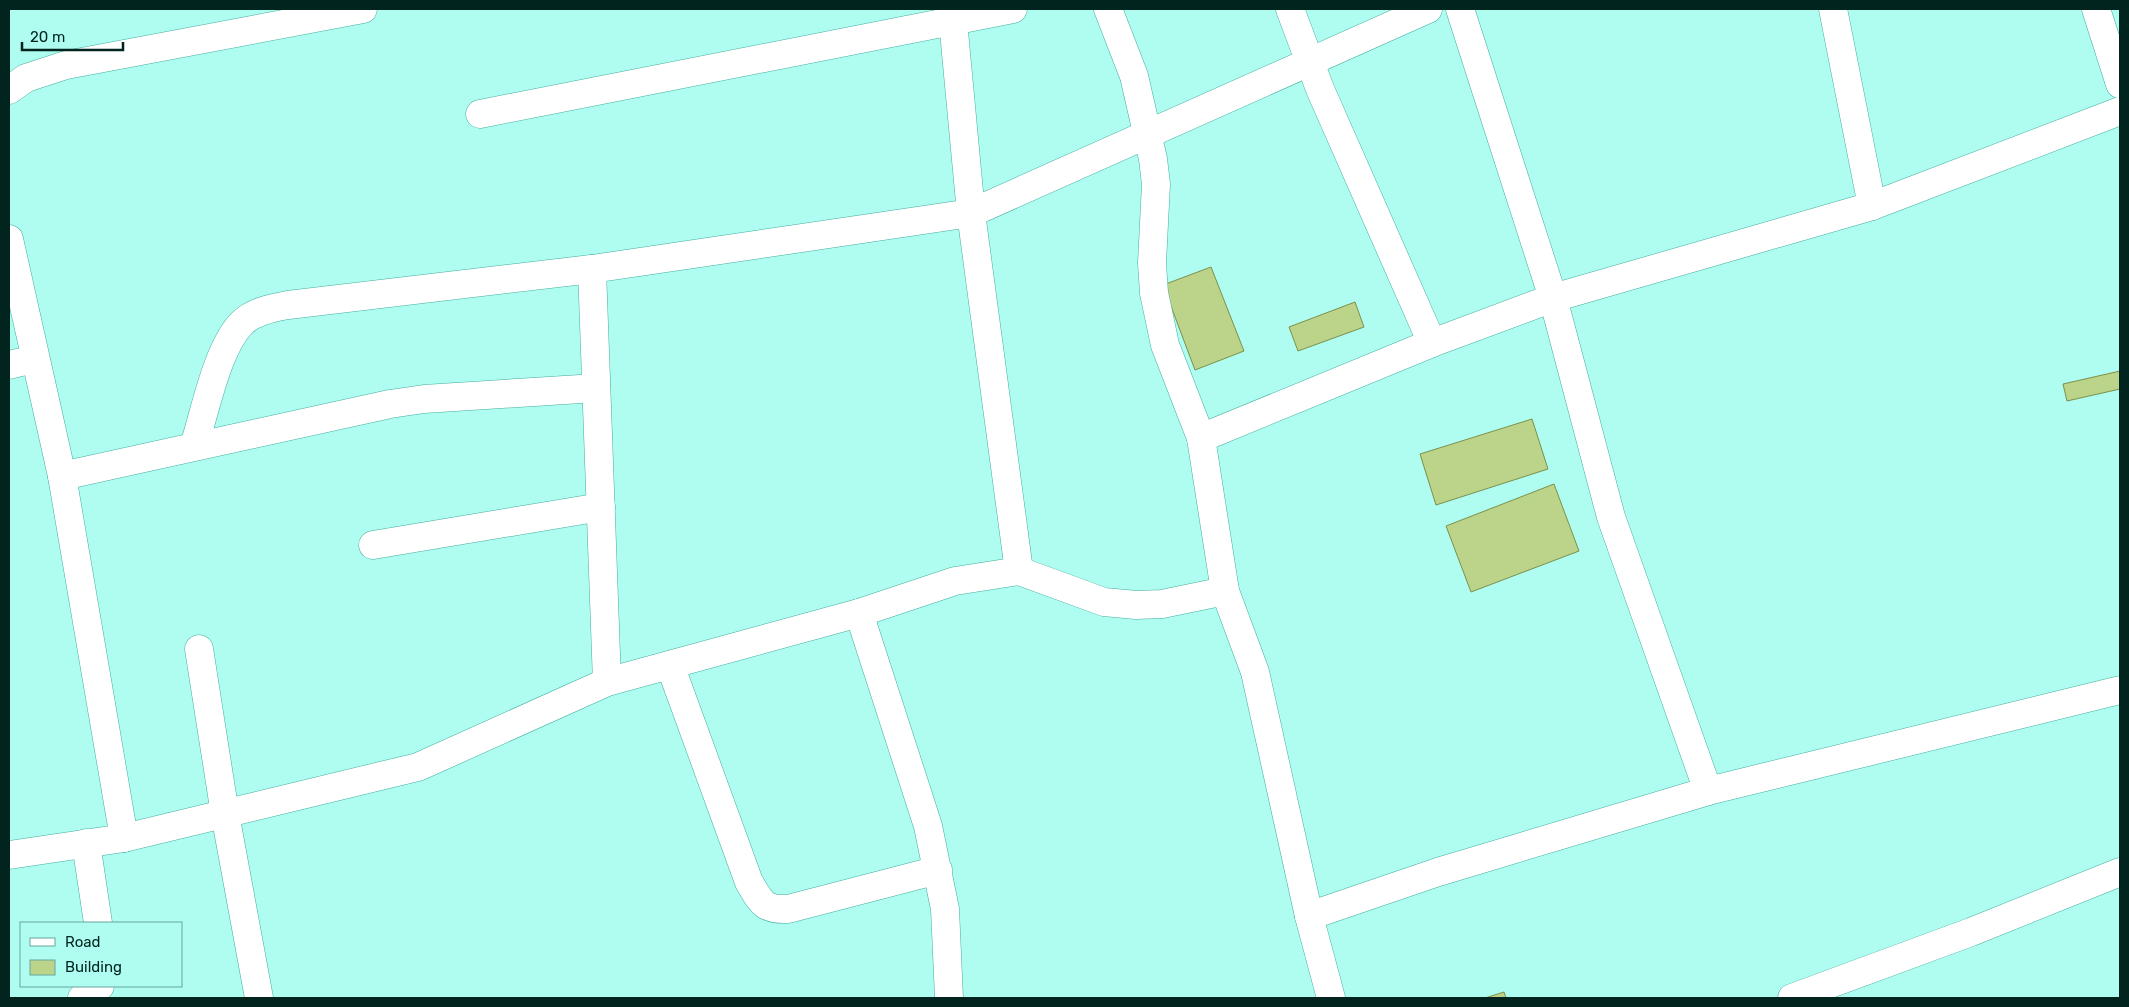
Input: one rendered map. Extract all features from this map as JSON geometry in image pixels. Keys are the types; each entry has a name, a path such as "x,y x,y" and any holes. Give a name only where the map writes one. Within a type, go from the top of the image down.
{"street":[{"path":"9,90 26,78 66,65 363,9"},
{"path":"480,114 1013,9"},
{"path":"1108,9 1134,76 1148,134 1156,184 1152,264 1157,311 1164,345 1202,438 1225,591 1255,672 1309,916 1331,998"},
{"path":"1290,9 1309,62 1432,343"},
{"path":"194,446 225,346 243,322 265,310 288,305 592,268 971,213 1428,9"},
{"path":"1460,9 1553,298 1611,517 1708,791"},
{"path":"1832,9 1872,206"},
{"path":"2096,9 2120,84"},
{"path":"953,21 971,213 1019,571"},
{"path":"1202,438 1432,343 1553,298 1872,206 2120,111"},
{"path":"9,239 22,362 62,476 124,838"},
{"path":"592,268 607,682"},
{"path":"62,476 390,404 424,399 596,388"},
{"path":"373,545 601,507"},
{"path":"9,855 124,838 418,767 607,682 859,614 955,581 1019,571 1104,602 1136,605 1162,604 1225,591"},
{"path":"859,614 928,826 945,908 950,998"},
{"path":"199,649 224,814 259,998"},
{"path":"670,665 749,882 762,902 771,909 788,909 938,870"},
{"path":"1309,916 1438,872 1708,791 2120,690"},
{"path":"86,843 98,922"},
{"path":"1792,998 1971,932 2120,872"},
{"path":"82,998 98,987"}],"building":[{"path":"1211,267 1244,351 1195,370 1163,285"},
{"path":"1355,302 1364,327 1298,351 1289,327"},
{"path":"2120,371 2120,389 2067,401 2063,384"},
{"path":"1532,419 1548,469 1436,505 1420,454"},
{"path":"1554,484 1579,551 1471,592 1446,526"},
{"path":"1504,992 1506,998 1485,998"}]}
